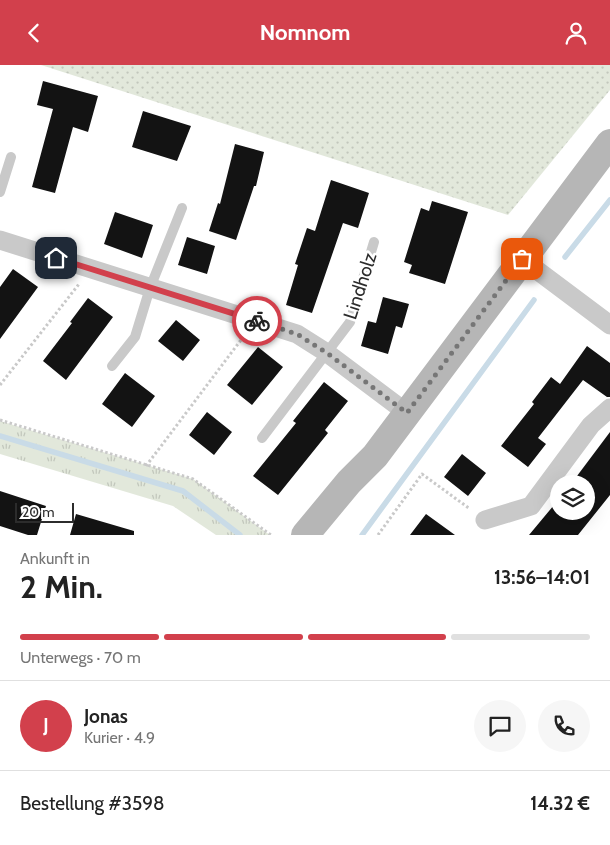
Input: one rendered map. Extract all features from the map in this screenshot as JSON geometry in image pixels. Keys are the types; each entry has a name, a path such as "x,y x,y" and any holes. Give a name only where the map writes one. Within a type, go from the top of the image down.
{"main road":[{"path":"328,535 360,490 376,457 407,413 610,143"},
{"path":"305,535 349,482 376,457"}],"street":[{"path":"0,240 297,334 327,353 407,413"},
{"path":"522,259 610,325"},
{"path":"485,520 532,506 591,425 610,408"}],"lane":[{"path":"0,192 10,157"},
{"path":"112,366 135,337 150,288 182,208"},
{"name":"Lindholz","path":"262,438 350,322 374,242"}],"path":[{"path":"0,385 81,282"},
{"path":"146,466 246,334"},
{"path":"0,420 193,479 270,535"},
{"path":"378,535 422,474 485,520"}],"green space":[{"path":"41,65 610,65 610,90 508,215"},
{"path":"0,421 193,479 270,535 216,535 173,506 0,454"}],"building":[{"path":"43,81 98,96 88,132 73,127 55,193 32,187 53,109 37,105"},
{"path":"143,111 191,126 177,161 132,147"},
{"path":"235,144 264,152 256,186 254,186 236,240 209,231 218,203 220,204"},
{"path":"331,180 369,193 358,228 343,223 312,313 286,305 298,265 295,264 307,228 315,231"},
{"path":"432,201 468,212 445,284 409,273 412,265 404,262 421,208 429,211"},
{"path":"115,212 153,225 142,258 104,244"},
{"path":"187,237 215,246 207,274 178,265"},
{"path":"13,269 38,287 0,339 0,287"},
{"path":"383,297 409,304 402,328 396,326 388,354 361,346 368,321 376,323"},
{"path":"88,298 113,317 66,380 43,361 72,323 70,322"},
{"path":"176,320 200,340 183,361 158,341"},
{"path":"587,346 610,363 610,397 607,397 583,380 538,438 546,444 528,467 501,446 534,404 532,402 551,377 560,384"},
{"path":"258,347 283,367 252,405 227,385"},
{"path":"125,373 155,396 132,427 102,404"},
{"path":"324,382 348,401 325,430 328,433 278,495 253,476 296,423 293,421"},
{"path":"207,412 232,432 214,455 189,435"},
{"path":"610,432 610,495 595,514 595,475 578,475"},
{"path":"462,454 486,473 468,496 444,477"},
{"path":"0,491 46,506 37,535 28,535 0,526"},
{"path":"550,510 550,520 590,520 578,535 529,535"},
{"path":"76,514 134,531 134,535 70,535"},
{"path":"426,514 455,535 410,535"}],"waterway":[{"path":"565,257 610,200"},
{"path":"362,535 534,300"},
{"path":"0,436 183,491 240,535"}],"way so far":[{"path":"257,321 297,334 327,353 407,413 522,259"}],"route":[{"path":"56,258 257,321"}]}
